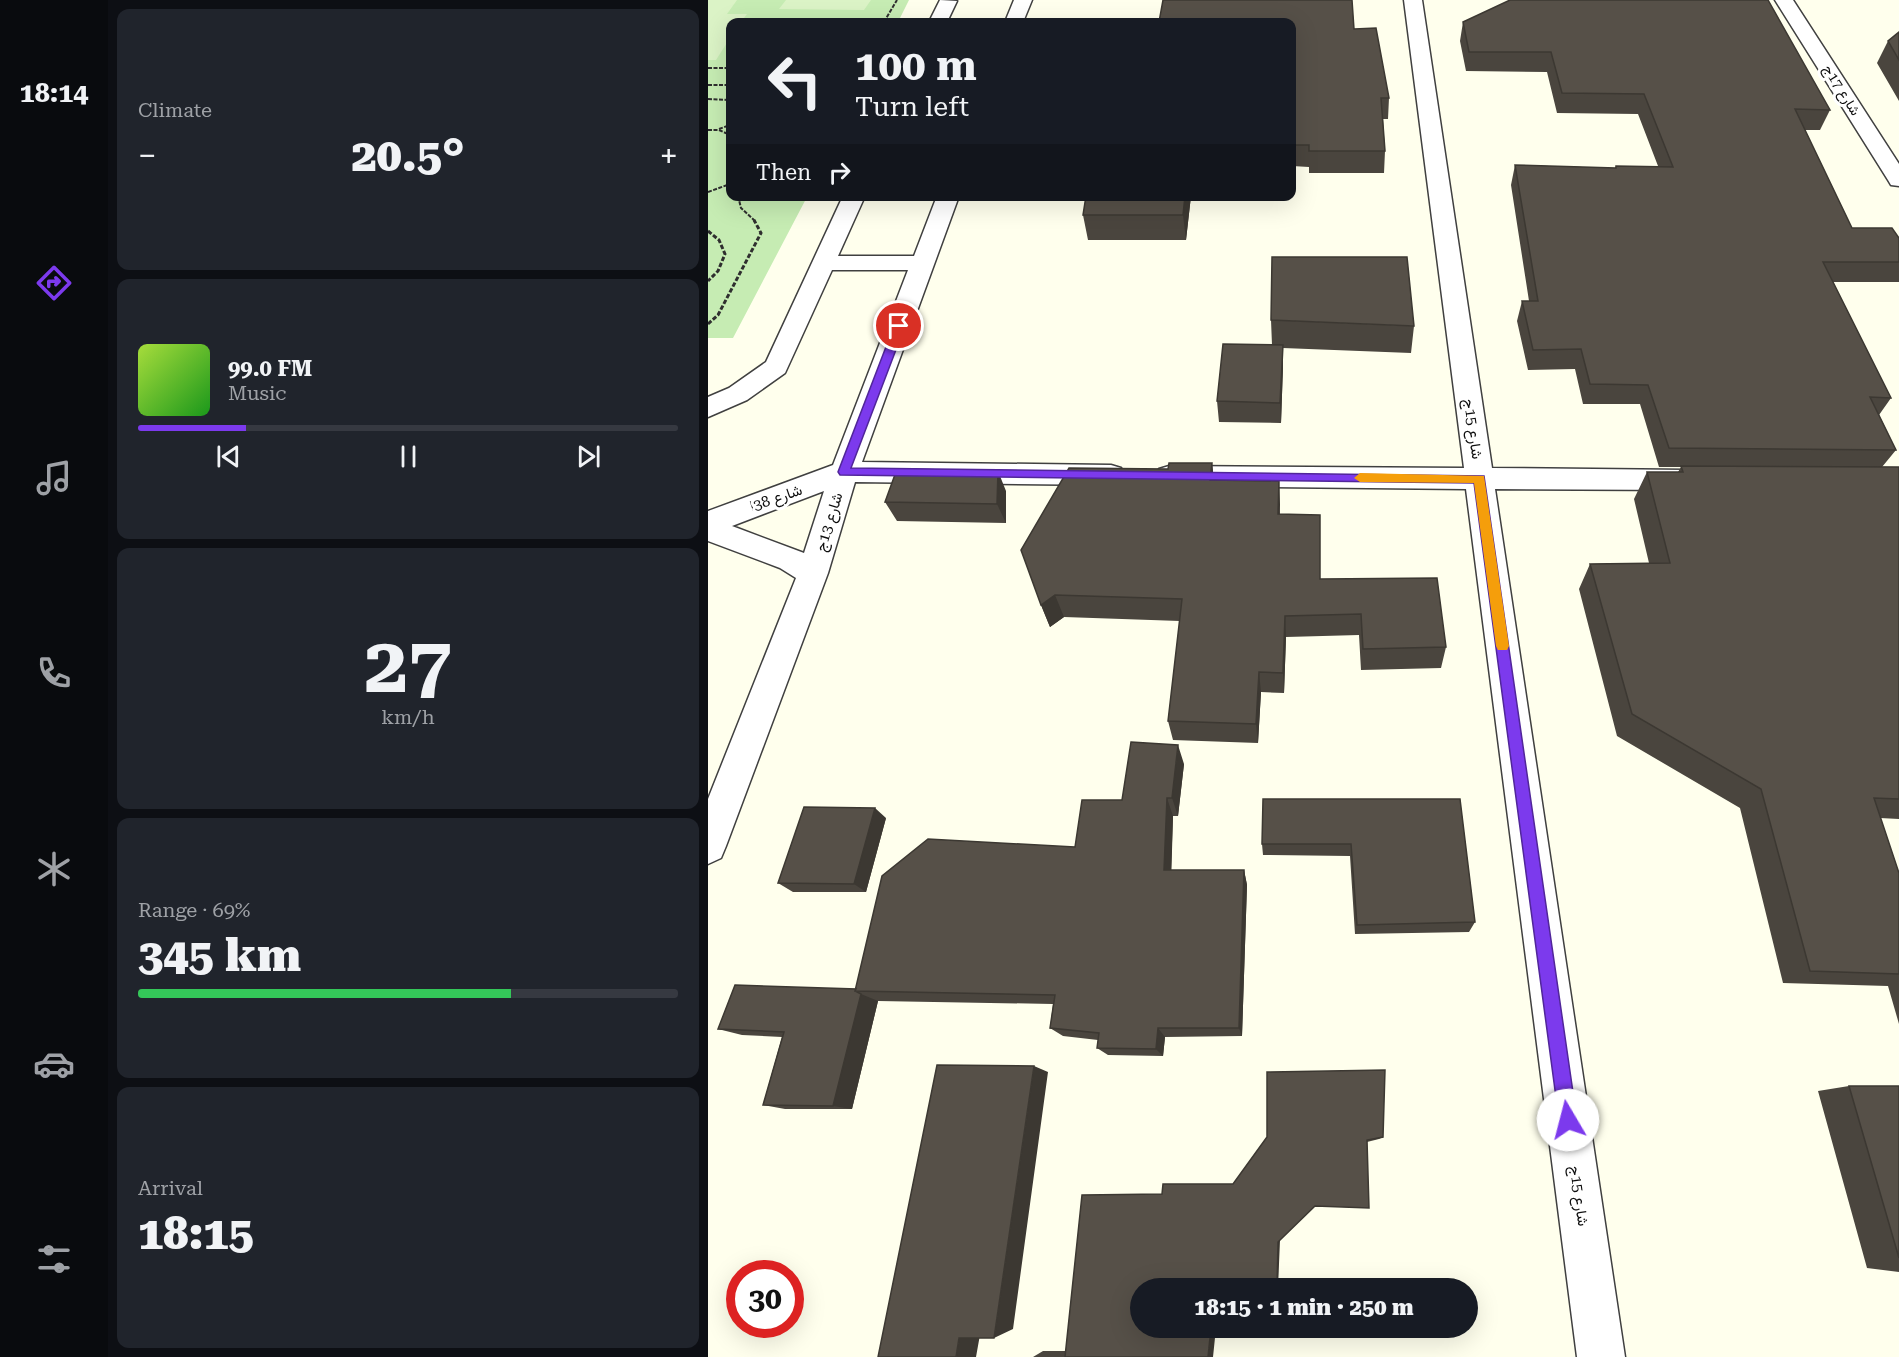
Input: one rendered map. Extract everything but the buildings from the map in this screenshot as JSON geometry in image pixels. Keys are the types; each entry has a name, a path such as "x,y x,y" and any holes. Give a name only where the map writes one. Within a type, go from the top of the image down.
{"street":[{"path":"1016,18 1023,0"},
{"name":"شارع 15ج","path":"1413,0 1601,1357"},
{"name":"شارع 17ج","path":"1784,0 1899,180"},
{"path":"940,18 948,1"},
{"path":"708,408 738,394 776,367 853,201"},
{"name":"شارع 13ج","path":"708,846 813,573 844,472 946,201"},
{"path":"826,262 923,263"},
{"path":"844,472 1713,481"},
{"name":"شارع 38ا","path":"708,523 844,472"},
{"path":"708,529 791,560 813,573"}],"path":[{"path":"886,18 897,0"},
{"path":"708,68 726,68"},
{"path":"708,85 726,85"},
{"path":"708,99 726,100"},
{"path":"708,130 719,130 726,127"},
{"path":"719,130 726,133"},
{"path":"708,192 726,185"},
{"path":"708,324 718,315 761,233 756,221 741,210 739,201"},
{"path":"708,231 719,240 725,254 718,271 708,281"}],"green space":[{"path":"708,0 909,0 900,18 726,18 726,201 805,201 733,338 708,338"},
{"path":"708,0 737,0 727,14 747,14 744,18 726,18 726,44 716,60 708,60"},
{"path":"786,0 871,0 864,10 779,9"}],"slow traffic":[{"path":"1360,478 1480,479 1503,646"}],"route":[{"path":"899,326 844,472 1480,479 1568,1120"}]}
